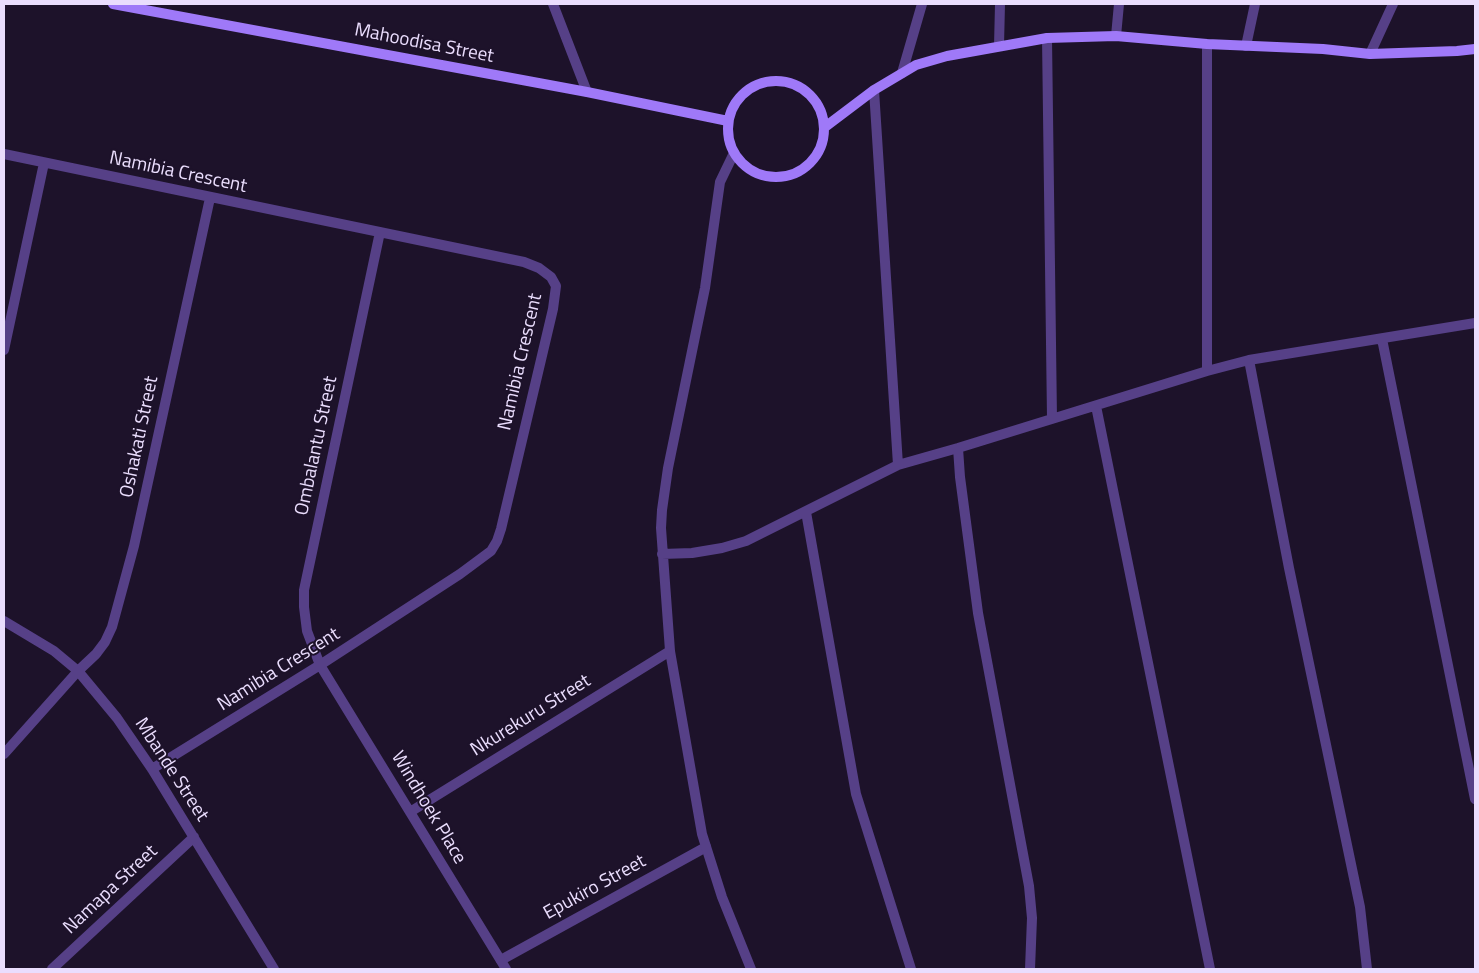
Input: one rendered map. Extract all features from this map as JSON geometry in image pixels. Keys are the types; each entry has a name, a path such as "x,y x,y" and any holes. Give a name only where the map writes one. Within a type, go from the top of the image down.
{"street":[{"name":"Mahoodisa Street","path":"113,4 587,92 728,121"},
{"path":"553,4 587,92"},
{"path":"902,73 922,4"},
{"path":"999,46 1000,4"},
{"path":"1116,36 1119,4"},
{"path":"1246,46 1254,4"},
{"path":"1370,54 1393,4"},
{"path":"825,126 874,90 902,73 928,61 1047,38 1116,36 1207,44 1323,49 1370,54 1458,51 1475,48"},
{"path":"1047,38 1052,419"},
{"path":"1206,371 1207,44"},
{"path":"769,82 785,82 799,87 811,96 820,109 825,126 823,139 817,154 806,167 792,174 775,177 759,174 745,165 734,153 729,137 728,121 733,106 742,94 755,86 769,82"},
{"path":"874,90 898,465"},
{"path":"734,153 720,182 705,288 668,468 662,510 662,554 670,651 690,776 706,846 722,896 751,969"},
{"name":"Namibia Crescent","path":"4,154 524,262 539,268 551,277 556,286 553,309 501,528 497,541 491,551 460,574 320,665 152,769"},
{"path":"4,350 44,163"},
{"name":"Oshakati Street","path":"4,754 78,671 96,654 104,642 118,607 134,546 210,198"},
{"name":"Ombalantu Street","path":"320,665 307,631 304,590 380,232"},
{"path":"662,554 692,552 730,546 746,541 898,465 1206,371 1249,360 1475,323"},
{"path":"1382,339 1475,800"},
{"path":"1249,360 1289,568 1360,907 1367,969"},
{"path":"1096,406 1210,969"},
{"path":"958,448 960,477 978,613 1029,886 1032,918 1030,969"},
{"path":"806,512 856,794 911,969"},
{"name":"Mbande Street","path":"4,621 54,651 78,671 117,718 152,769 274,969"},
{"name":"Nkurekuru Street","path":"410,812 670,651"},
{"name":"Windhoek Place","path":"320,665 506,969"},
{"name":"Namapa Street","path":"52,969 194,837"},
{"name":"Epukiro Street","path":"501,960 706,846"}]}
